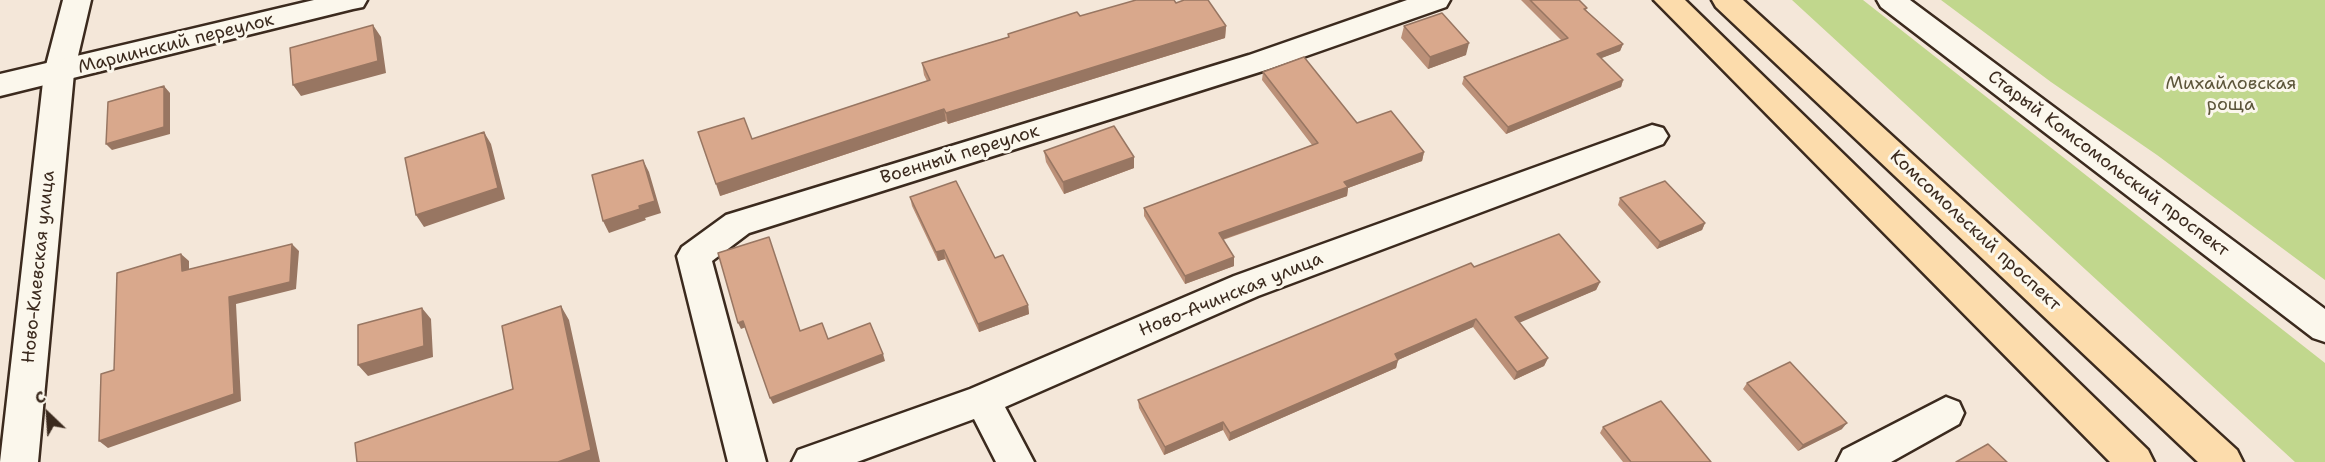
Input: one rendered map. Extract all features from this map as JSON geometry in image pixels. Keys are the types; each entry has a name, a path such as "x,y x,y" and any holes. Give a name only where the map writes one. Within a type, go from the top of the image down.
{"main road":[{"path":"1668,0 2135,462"},
{"name":"Комсомольский проспект","path":"1726,0 2224,462"}],"street":[{"name":"Ново-Киевская улица","path":"19,462 62,61 77,0"},
{"name":"Мариинский переулок","path":"0,86 62,61 352,0"},
{"name":"Военный переулок","path":"747,462 694,256 738,224 1259,62 1436,0"},
{"name":"Старый Комсомольский проспект","path":"1891,0 2325,328"},
{"name":"Ново-Ачинская улица","path":"812,462 983,400 1246,286 1652,136"},
{"path":"983,400 1015,462"},
{"path":"1856,462 1946,413"}],"green space":[{"path":"1792,0 1863,0 2325,363 2325,462 2295,462"},
{"name":"Михайловская роща","path":"1941,0 2325,0 2325,280 2157,155 2051,82"}],"building":[{"path":"1136,0 1174,0 1176,3 1184,0 1208,0 1226,26 946,113 944,109 716,184 698,132 744,118 752,139 930,80 922,63 1009,37 1008,34 1077,12 1080,16"},
{"path":"1530,0 1579,0 1587,8 1584,9 1623,44 1597,54 1623,80 1508,127 1464,77 1568,38"},
{"path":"1442,13 1469,43 1430,57 1404,26"},
{"path":"373,25 378,61 293,85 290,48"},
{"path":"1304,57 1357,123 1391,111 1424,152 1344,182 1348,187 1219,233 1234,257 1185,276 1144,208 1318,143 1263,72"},
{"path":"164,86 164,127 106,144 108,102"},
{"path":"1114,126 1134,157 1063,182 1044,151"},
{"path":"484,132 498,188 416,215 405,158"},
{"path":"643,160 655,201 639,206 640,209 603,221 592,175"},
{"path":"956,181 995,258 1003,255 1028,305 978,324 944,250 936,252 910,197"},
{"path":"1665,181 1705,223 1660,242 1620,198"},
{"path":"1559,234 1600,282 1515,317 1548,358 1517,372 1476,319 1395,354 1398,360 1230,433 1223,422 1165,447 1138,400 1471,263 1474,267"},
{"path":"769,237 800,331 822,323 828,339 870,323 883,354 770,398 743,321 738,323 718,253"},
{"path":"292,244 290,282 229,297 234,394 99,441 101,374 114,370 117,273 181,254 182,271"},
{"path":"561,306 591,450 558,462 357,462 355,443 513,389 502,326"},
{"path":"422,308 424,346 358,365 358,325"},
{"path":"1790,362 1847,423 1803,445 1747,383"},
{"path":"1661,401 1711,462 1631,462 1603,427"},
{"path":"1988,444 2007,462 1956,462"}]}
